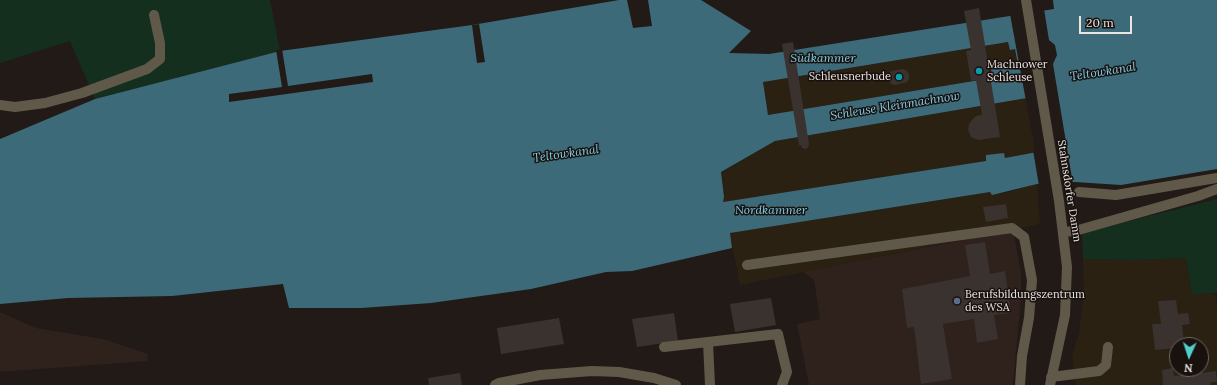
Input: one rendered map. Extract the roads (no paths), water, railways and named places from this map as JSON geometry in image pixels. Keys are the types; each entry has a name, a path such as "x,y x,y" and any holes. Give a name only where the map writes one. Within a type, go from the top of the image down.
{"street":[{"name":"Stahnsdorfer Damm","path":"1026,0 1060,201 1067,268 1065,315 1051,381"},
{"path":"0,105 15,107 45,103 82,93 147,69 160,59 160,43 154,15"},
{"path":"1079,192 1116,195 1217,178"},
{"path":"1063,232 1075,231 1217,189"},
{"path":"747,265 1012,228 1024,237 1032,280 1029,318 1022,356 1020,385"},
{"path":"664,347 778,334 787,372 782,385"},
{"path":"708,342 710,385"},
{"path":"1051,381 1099,371 1106,365 1108,347"},
{"path":"495,385 540,375 592,370 647,376 676,385"}],"water":[{"path":"619,0 701,0 751,31 729,53 769,54 1054,9 1053,0 1217,0 1217,169 1121,185 1075,182 1037,184 992,195 990,192 730,233 732,248 632,271 606,272 531,289 431,303 361,308 289,308 283,284 172,296 68,298 0,304 0,139 95,99 280,51 472,25","holes":["1008,42 1010,50 1015,49 1018,65 991,69 992,78 768,115 763,82","1027,98 1037,152 1005,158 1004,153 986,155 986,161 723,202 724,197 721,172 775,141"]}],"place":[{"name":"Machnower Schleuse","path":"979,71"},
{"name":"Schleusnerbude","path":"899,77"},
{"name":"Berufsbildungszentrum des WSA","path":"957,301"}],"water label":[{"name":"Südkammer","path":"823,59"},
{"name":"Teltowkanal","path":"1103,72"},
{"name":"Schleuse Kleinmachnow","path":"895,106"},
{"name":"Teltowkanal","path":"566,154"},
{"name":"Nordkammer","path":"771,211"}]}
